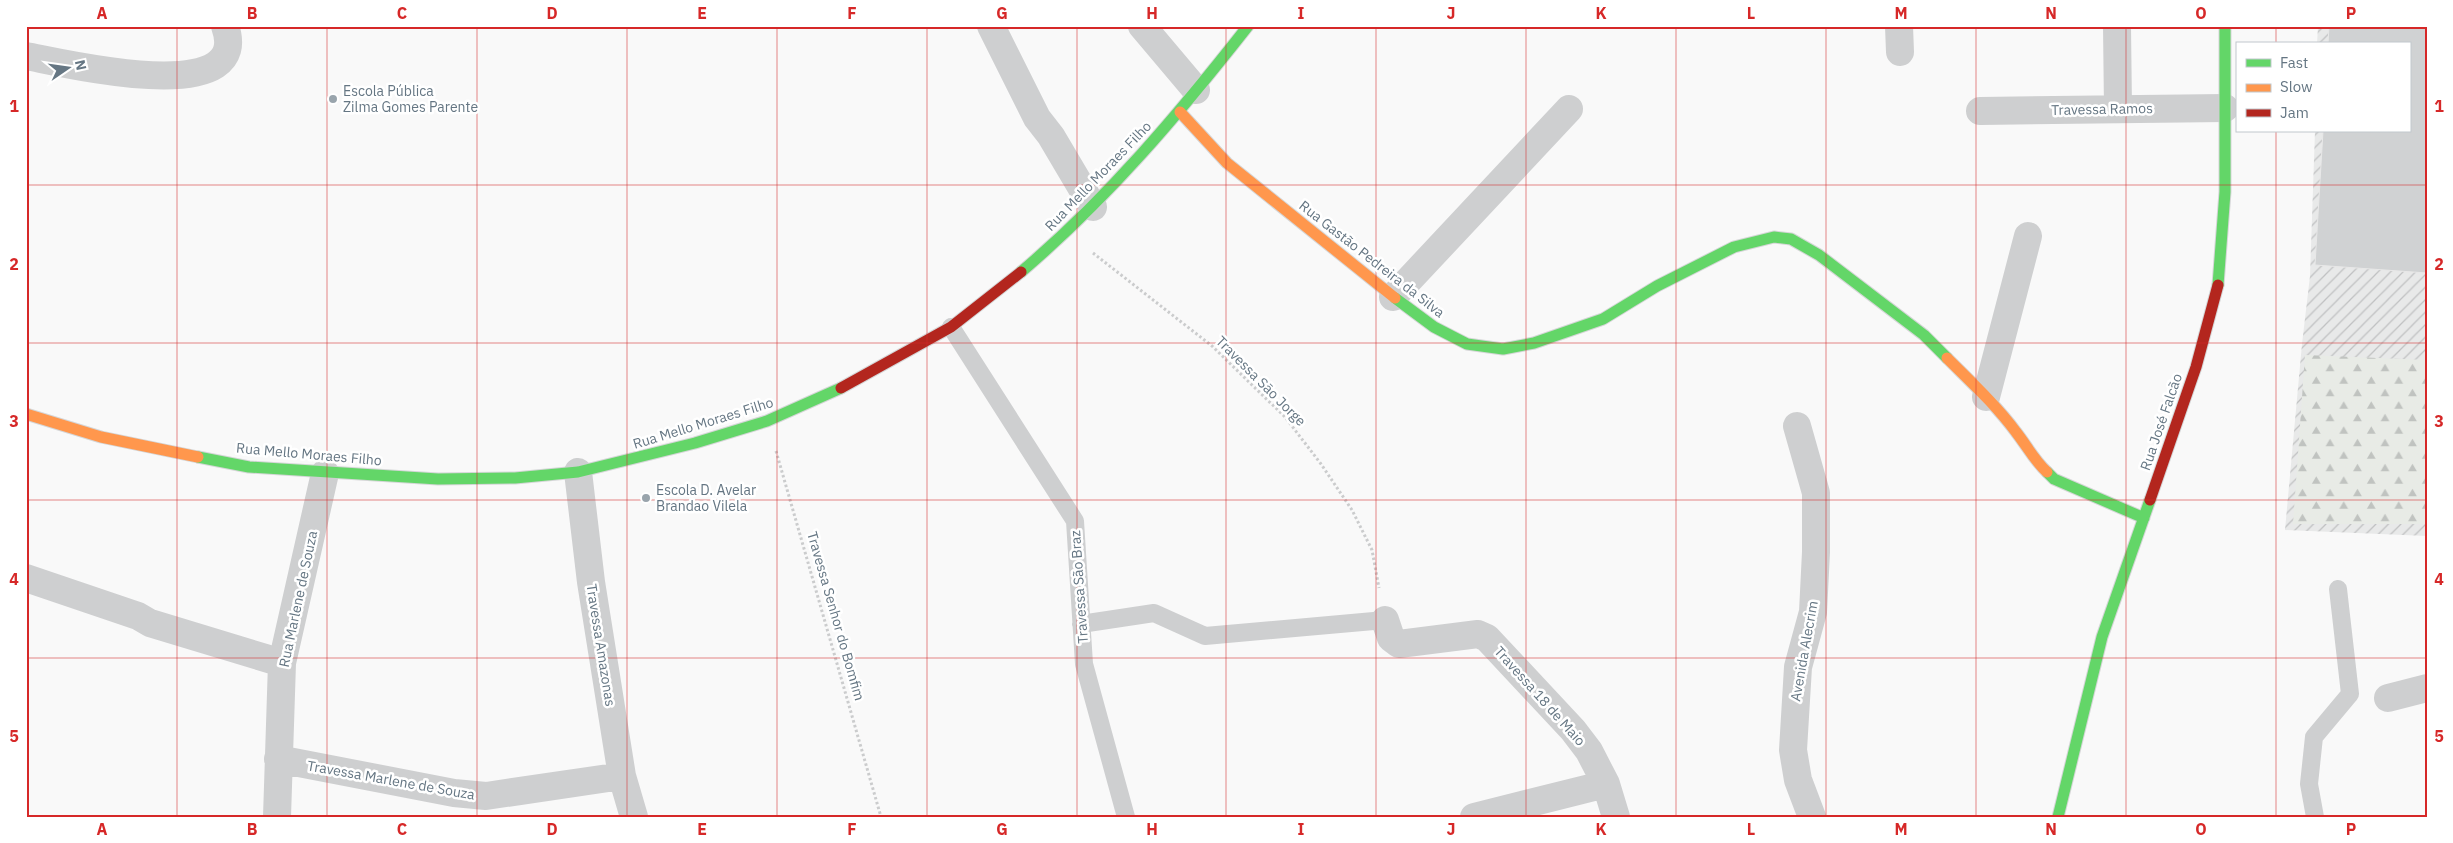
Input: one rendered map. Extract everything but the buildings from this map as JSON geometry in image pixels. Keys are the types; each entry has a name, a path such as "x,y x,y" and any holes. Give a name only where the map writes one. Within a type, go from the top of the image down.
{"street":[{"path":"26,56 108,70 156,76 185,76 217,63 224,54 227,43 224,26"},
{"path":"991,26 1037,118 1051,136 1093,206"},
{"path":"1142,26 1196,90"},
{"name":"Rua Mello Moraes Filho","path":"26,414 101,437 249,467 325,473 448,478 515,478 578,472 695,444 767,422 853,382 951,327 1066,233 1180,112 1248,26"},
{"path":"2117,26 2118,109"},
{"name":"Rua José Falcão","path":"2058,817 2102,637 2196,367 2219,282 2224,192 2225,26"},
{"name":"Travessa Ramos","path":"1980,111 2225,108"},
{"path":"1393,297 1569,109"},
{"name":"Rua Gastão Pedreira da Silva","path":"1180,112 1227,163 1393,297 1434,326 1467,344 1503,349 1534,343 1574,331 1603,319 1657,286 1734,247 1774,237 1790,239 1819,255 1924,335 1986,397 2017,433 2035,461 2054,479 2144,518"},
{"path":"1986,397 2028,236"},
{"name":"Avenida Alecrim","path":"1797,426 1816,493 1814,612 1798,668 1793,750 1798,780 1812,817"},
{"name":"Travessa Amazonas","path":"578,472 591,582 622,776 634,817"},
{"name":"Rua Marlene de Souza","path":"277,817 282,663 325,473"},
{"path":"26,578 138,616 150,624 282,663"},
{"name":"Travessa 18 de Maio","path":"1385,620 1391,638 1399,644 1482,635 1503,652 1573,730 1589,751 1606,784 1616,817"},
{"path":"2388,698 2427,688"},
{"name":"Travessa Marlene de Souza","path":"278,759 454,794 486,796 622,776"},
{"path":"1474,817 1606,784"}],"lane":[{"name":"Travessa São Braz","path":"951,327 1075,521 1084,664 1126,817"},
{"path":"2314,817 2309,784 2314,737 2350,694 2338,589"},
{"path":"1081,624 1154,614 1205,636 1385,620"}],"path":[{"name":"Travessa Sāo Jorge","path":"1066,233 1212,346 1285,417 1321,464 1346,502 1372,550 1385,620"},
{"name":"Travessa Senhor do Bomfim","path":"767,422 872,780 881,817"}],"shaded area":[{"path":"2318,26 2427,26 2427,536 2285,530 2310,276 2315,132 2410,132 2410,42 2317,42"}],"green space":[{"path":"2305,355 2427,360 2427,524 2293,524"}],"traffic: fast":[{"path":"1021,272 1083,215 1141,155 1248,26"},
{"path":"2218,285 2225,192 2225,26"},
{"path":"1395,298 1434,327 1467,344 1503,349 1534,343 1603,319 1657,286 1734,247 1774,237 1791,239 1819,255 1924,335 1947,358"},
{"path":"198,457 249,467 438,479 515,478 578,472 695,443 767,421 841,388"},
{"path":"2047,472 2054,479 2144,518"},
{"path":"2058,817 2102,637 2150,500"}],"traffic: slow":[{"path":"1180,112 1227,163 1395,298"},
{"path":"1947,358 2000,412 2038,463 2047,472"},
{"path":"26,414 101,437 198,457"}],"traffic: jam":[{"path":"841,388 951,327 1021,272"},
{"path":"2150,500 2196,367 2218,285"}],"place":[{"name":"Escola Pública Zilma Gomes Parente","path":"333,99"},
{"name":"Escola D. Avelar Brandao Vilela","path":"646,498"}]}
